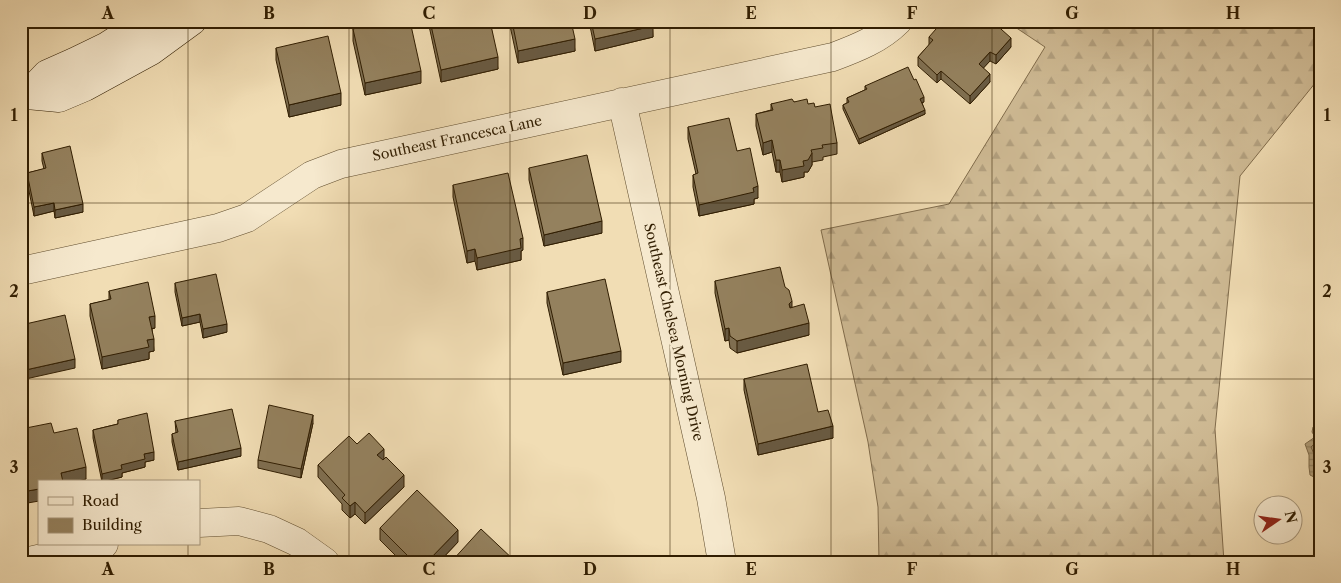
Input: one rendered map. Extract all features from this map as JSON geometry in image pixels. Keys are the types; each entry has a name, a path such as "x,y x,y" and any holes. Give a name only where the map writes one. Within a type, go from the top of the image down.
{"street":[{"path":"24,96 47,74 108,46 146,21"},
{"path":"24,96 58,98 85,87 152,51 192,21"},
{"name":"Southeast Francesca Lane","path":"21,271 223,226 247,218 312,175 341,164 833,56 866,44 898,21"},
{"name":"Southeast Chelsea Morning Drive","path":"622,102 711,498 722,562"},
{"path":"200,523 239,521 269,529 297,542 324,562"},
{"path":"25,562 95,546"}],"green space":[{"path":"1006,21 1320,21 1320,77 1240,176 1215,429 1224,562 879,562 878,507 868,442 821,230 949,204 1045,47"}],"water":[{"path":"1320,421 1320,479 1310,475 1309,455 1305,444 1315,437 1312,432 1313,427"}],"building":[{"path":"387,21 410,21 421,71 365,83 353,29"},
{"path":"430,21 490,21 498,57 441,70"},
{"path":"512,21 571,21 575,39 518,51"},
{"path":"591,21 652,21 653,26 595,39"},
{"path":"943,21 992,21 1011,38 996,55 990,52 979,64 990,74 970,96 941,71 937,75 918,57 933,40 929,37"},
{"path":"328,36 341,93 289,105 276,48"},
{"path":"908,67 924,97 920,99 925,110 859,139 843,105 849,102 847,98 867,89 865,86"},
{"path":"792,99 794,102 807,99 808,104 814,103 815,107 830,104 837,143 822,145 823,148 811,150 812,153 808,160 803,161 804,166 782,170 780,160 776,160 772,140 763,143 756,114 773,110 771,104"},
{"path":"729,118 737,151 750,148 758,186 753,188 754,192 699,205 693,175 698,173 688,127"},
{"path":"70,146 83,204 55,210 54,203 34,207 27,173 46,168 42,153"},
{"path":"587,155 602,221 544,235 529,168"},
{"path":"508,173 523,238 520,239 521,248 477,258 475,249 467,251 453,185"},
{"path":"780,267 785,287 789,290 792,301 789,304 790,308 804,304 809,323 737,341 730,336 729,328 725,329 715,281"},
{"path":"216,274 227,324 203,329 200,314 182,318 175,283"},
{"path":"605,279 621,351 563,363 547,292"},
{"path":"148,282 155,316 149,317 154,339 147,340 149,347 102,357 90,304 111,299 109,291"},
{"path":"65,315 75,359 21,371 21,325"},
{"path":"807,364 818,412 828,410 833,426 758,444 744,379"},
{"path":"269,405 313,415 301,469 258,460"},
{"path":"232,409 241,448 178,462 172,434 178,432 175,421"},
{"path":"147,413 154,452 144,454 145,459 121,465 122,469 102,474 93,430 118,424 118,420"},
{"path":"51,423 54,433 77,428 86,467 61,473 63,480 38,480 38,489 22,492 21,439 28,438 26,428"},
{"path":"369,433 384,449 377,455 383,460 386,457 404,475 365,513 355,502 350,506 342,498 345,495 318,465 349,436 357,444"},
{"path":"417,490 458,530 427,562 414,562 380,528"},
{"path":"481,529 516,562 451,562"}]}
